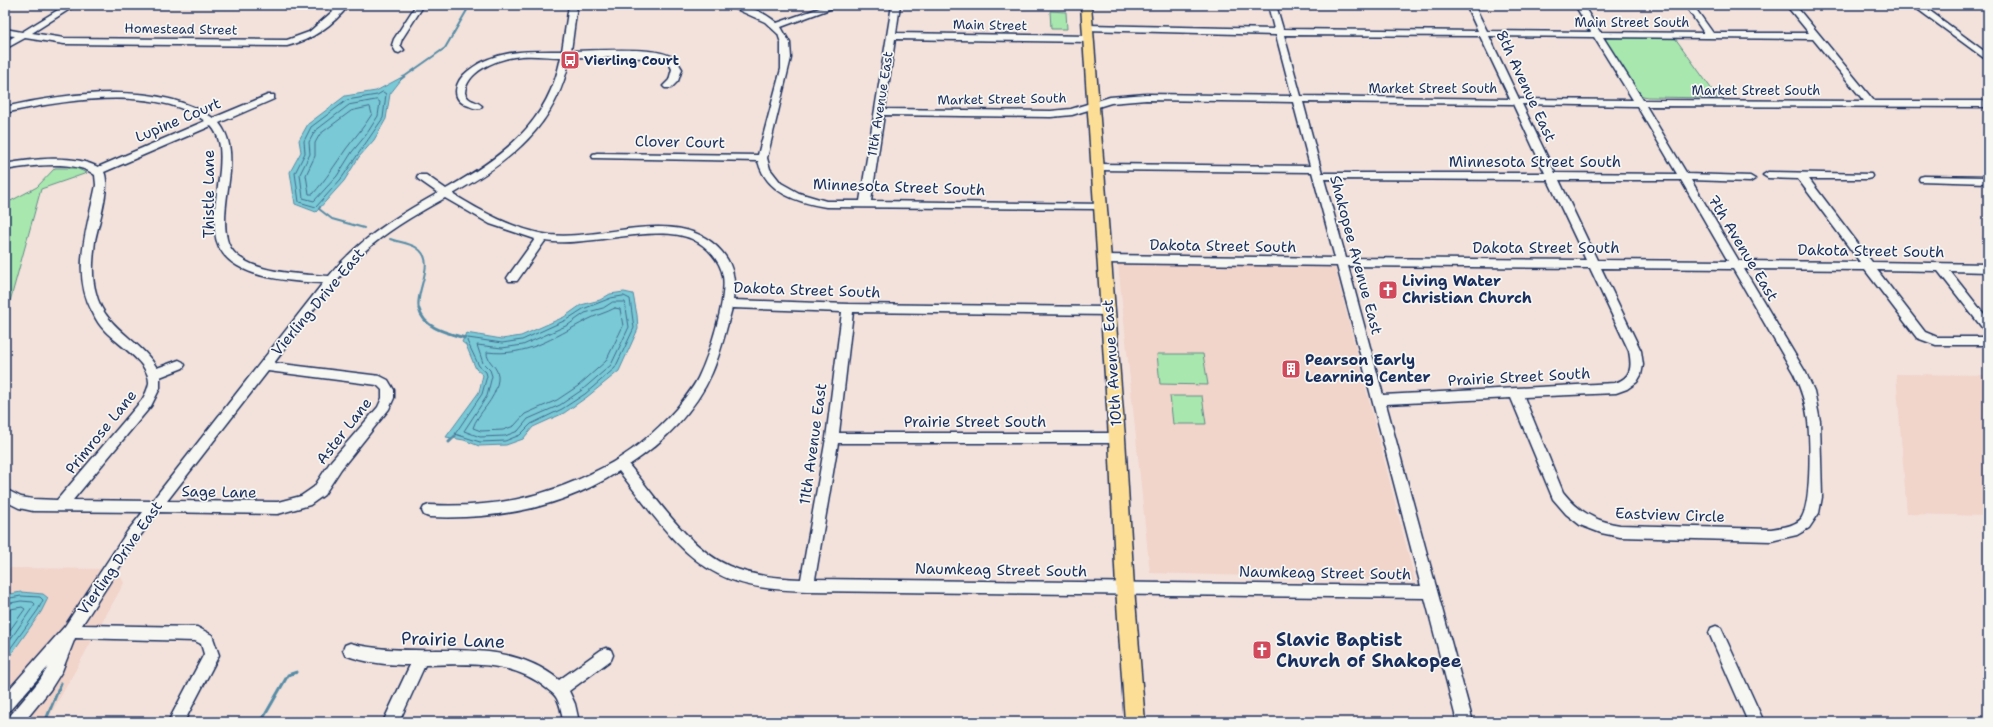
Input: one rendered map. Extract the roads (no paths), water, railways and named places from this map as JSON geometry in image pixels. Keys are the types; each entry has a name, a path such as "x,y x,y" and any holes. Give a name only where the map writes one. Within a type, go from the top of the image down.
{"main road":[{"name":"10th Avenue East","path":"1086,5 1105,259 1125,588 1135,722"}],"street":[{"path":"5,46 72,5"},
{"name":"Homestead Street","path":"5,32 64,41 287,43 304,39 312,35 345,5"},
{"path":"399,50 396,45 398,39 420,5"},
{"name":"Vierling Drive East","path":"5,705 70,631 132,536 264,366 332,280 354,255 383,230 444,194 502,157 536,126 544,116 556,93 565,54 573,5"},
{"path":"731,5 754,12 776,26 784,37 788,52 784,74 762,158"},
{"name":"11th Avenue East","path":"865,204 896,5"},
{"name":"Shakopee Avenue East","path":"1272,5 1342,263 1377,400 1465,722"},
{"name":"8th Avenue East","path":"1470,5 1635,351 1638,366 1635,376"},
{"name":"7th Avenue East","path":"1579,5 1684,177 1800,373 1808,391 1814,421 1815,498 1812,513 1804,524"},
{"path":"1688,5 1710,35"},
{"path":"1790,5 1872,104"},
{"path":"1916,5 1988,58"},
{"path":"776,26 831,7"},
{"name":"Main Street South","path":"1088,33 1279,32 1816,36"},
{"name":"Main Street","path":"890,36 1088,33"},
{"path":"477,106 465,102 460,94 460,89 465,78 484,64 495,59 515,54 647,54 662,56 672,61 677,69 673,81 668,86"},
{"name":"Lupine Court","path":"98,171 271,97"},
{"name":"Market Street South","path":"879,112 1045,114 1072,112 1093,105 1133,97 1640,103 1988,104"},
{"name":"Thistle Lane","path":"5,110 66,99 140,98 179,104 203,114 213,122 222,135 226,153 220,230 222,241 226,250 242,264 255,270 287,276 332,280"},
{"name":"Clover Court","path":"597,156 762,158"},
{"name":"Minnesota Street South","path":"762,158 763,166 769,178 783,190 793,196 826,204 1100,206"},
{"path":"5,167 26,163 77,164 91,167 98,171 101,177 101,185 87,264 89,292 93,304 100,317 145,362 154,374 179,365"},
{"name":"Minnesota Street South","path":"1097,167 1318,173 1750,179"},
{"path":"1768,175 1867,176"},
{"path":"1801,175 1915,330 1921,335 1936,341 1988,341"},
{"name":"Dakota Street South","path":"422,177 444,194 465,207 518,230 542,237 581,239 654,230 686,234 706,244 720,257 728,274 729,288 727,304 848,308 1108,311"},
{"path":"1924,180 1988,180"},
{"path":"513,278 542,237"},
{"name":"Dakota Street South","path":"1105,259 1342,263 1735,264 1988,268"},
{"path":"1941,267 1988,328"},
{"path":"429,511 469,512 521,505 562,493 621,464 651,442 668,426 701,383 713,357 727,304"},
{"name":"11th Avenue East","path":"807,585 832,438 848,308"},
{"name":"Aster Lane","path":"264,366 380,381 386,384 388,388 389,394 382,410 336,465 324,485 312,497"},
{"name":"Primrose Lane","path":"61,505 147,402 153,390 155,382 154,374"},
{"name":"Prairie Street South","path":"1377,400 1616,388 1628,384 1635,376"},
{"name":"Eastview Circle","path":"1516,394 1558,495 1568,509 1601,528 1620,531 1771,535 1792,531 1804,524"},
{"name":"Prairie Street South","path":"832,438 1117,438"},
{"name":"Naumkeag Street South","path":"621,464 689,547 715,566 740,577 768,582 807,585 1429,592"},
{"name":"Sage Lane","path":"5,495 19,502 33,505 278,508 297,505 312,497"},
{"path":"70,631 197,634 207,640 212,656 176,722"},
{"name":"Vierling Drive East","path":"14,722 46,685 57,666 70,631"},
{"path":"1716,633 1756,722"},
{"name":"Prairie Lane","path":"350,650 383,657 506,660 530,668 541,674 559,689 568,706 571,722"},
{"path":"559,689 606,655"},
{"path":"391,722 399,708 421,658"}],"water":[{"path":"404,76 390,94 386,119 374,140 359,157 344,181 316,212 295,204 290,172 301,152 299,140 308,124 345,96 376,91"},
{"path":"624,292 633,294 638,329 619,371 587,397 564,413 533,427 523,439 506,445 479,446 464,440 446,437 479,392 483,375 476,369 466,345 462,342 466,333 502,339 521,336 564,317 581,305 600,300 610,294"},
{"path":"21,592 43,594 48,598 41,612 5,663 5,595"}],"waterway":[{"path":"401,79 445,48 470,5"},
{"path":"320,207 319,209 332,219 364,228"},
{"path":"390,239 414,246 423,254 426,269 418,302 419,310"},
{"path":"419,309 422,316 431,326 444,332 465,338"},
{"path":"449,442 455,436"},
{"path":"261,722 288,675 297,672"},
{"path":"45,722 61,683"}],"place":[{"name":"Vierling Court","path":"570,60"},
{"name":"Living Water Christian Church","path":"1388,290"},
{"name":"Pearson Early Learning Center","path":"1291,369"},
{"name":"Slavic Baptist Church of Shakopee","path":"1262,650"}]}
